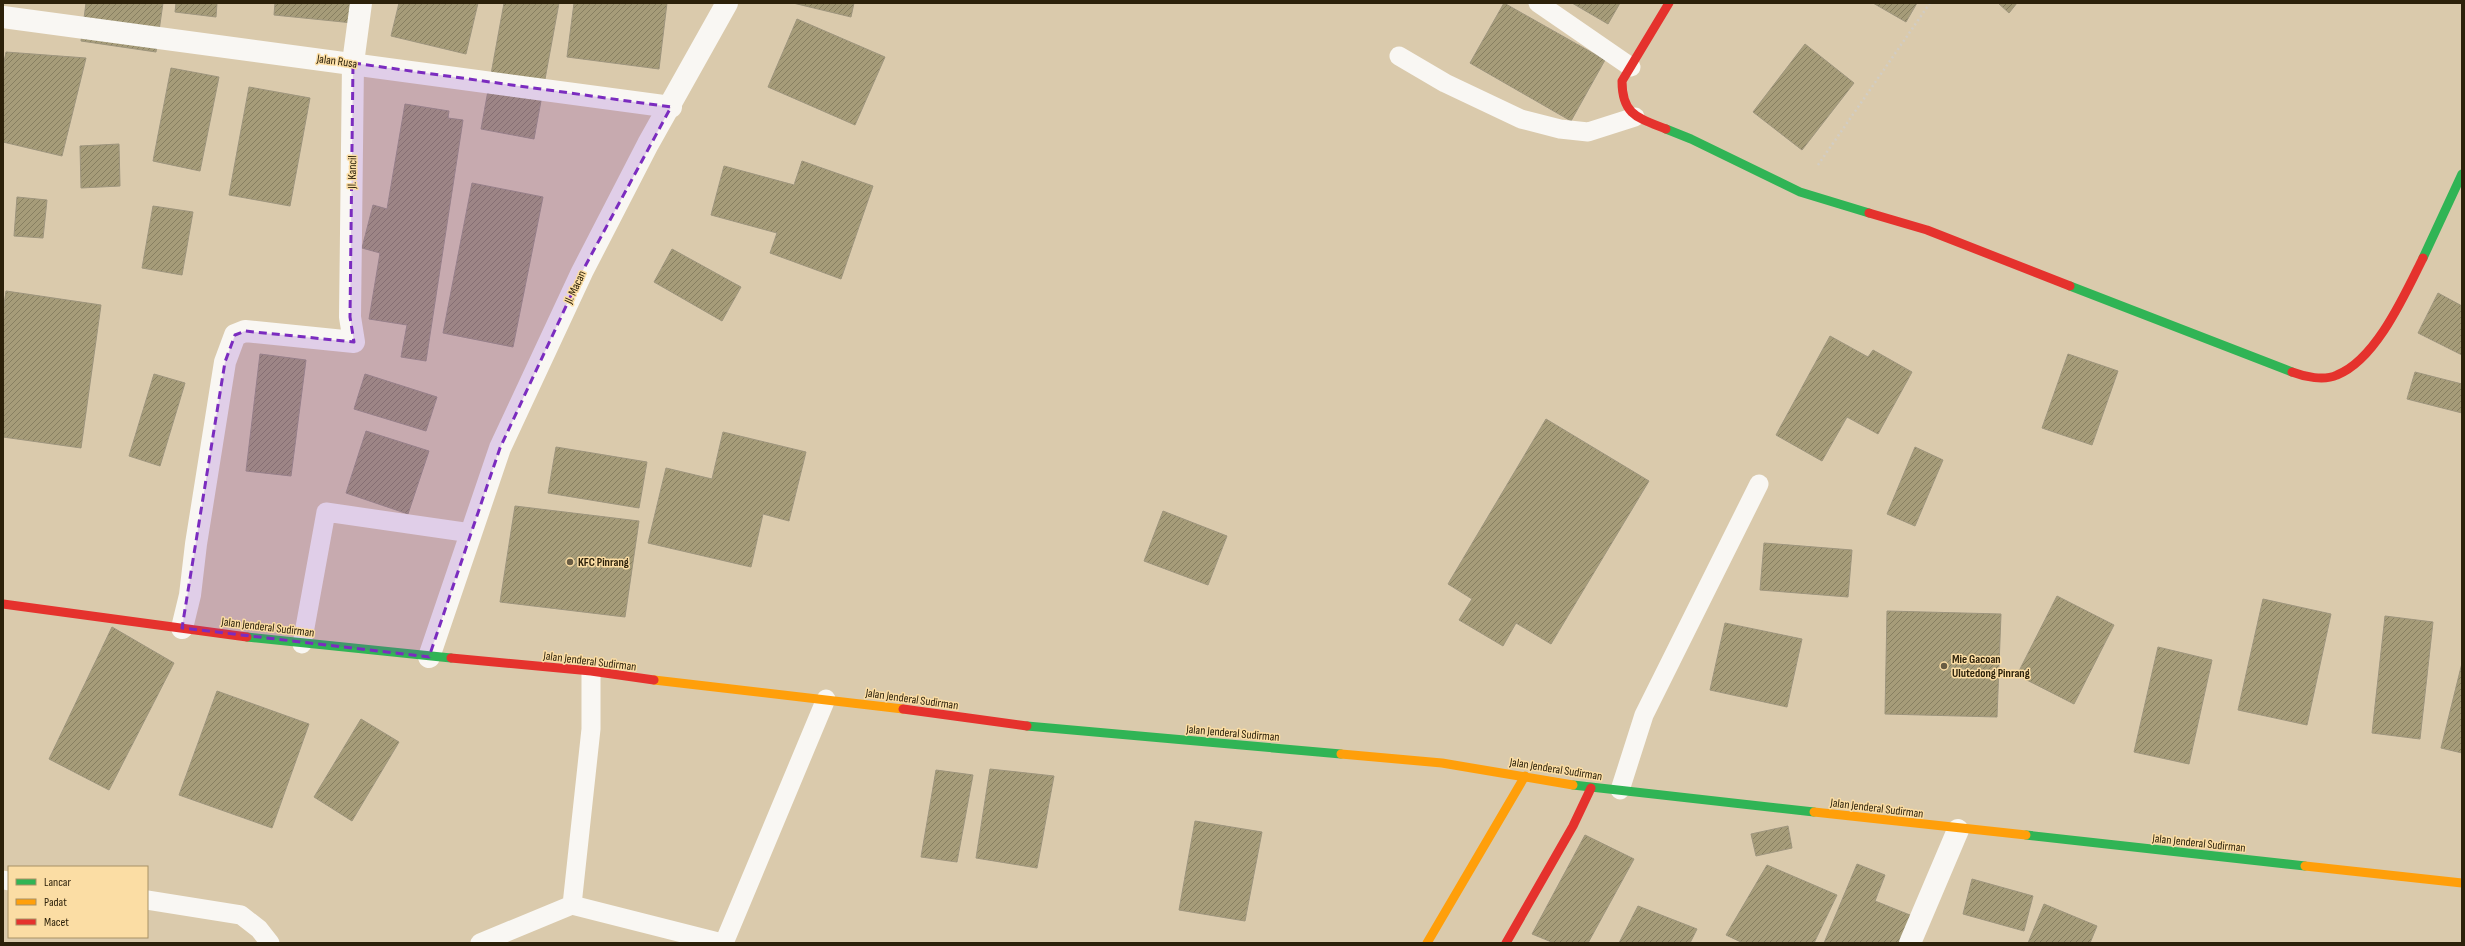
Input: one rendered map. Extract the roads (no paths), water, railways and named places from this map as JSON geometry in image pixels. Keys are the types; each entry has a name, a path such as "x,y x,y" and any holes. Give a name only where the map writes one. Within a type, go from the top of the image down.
{"main road":[{"path":"1669,3 1622,81 1622,94 1627,107 1634,117 1691,139 1800,192 1927,230 2297,374 2324,379 2342,374 2374,344 2407,288 2457,195 2462,174"},
{"name":"Jalan Jenderal Sudirman","path":"3,604 302,644 591,671 657,681 826,699 1053,730 1442,763 1591,788 1620,790 1958,830 2462,883"},
{"path":"1427,943 1508,808 1525,776"},
{"path":"1506,943 1573,826 1591,788"}],"street":[{"name":"Jl. Kancil","path":"182,628 190,595 196,544 225,362 234,335 245,331 354,342 350,317 353,63 361,3"},
{"name":"Jl. Macan","path":"429,657 452,585 500,448 582,272 648,144 671,107 728,3"},
{"name":"Jalan Rusa","path":"3,17 671,107"},
{"path":"1910,943 1958,830"}],"lane":[{"path":"1538,3 1631,67"},
{"path":"1399,56 1445,83 1521,119 1560,129 1588,132 1634,117"},
{"path":"1620,790 1644,715 1759,484"},
{"path":"302,644 326,512 471,533"},
{"path":"572,905 591,729 591,671"},
{"path":"480,943 572,905 723,943 826,699"},
{"path":"148,900 241,915 259,929 270,943"}],"place":[{"name":"KFC Pinrang","path":"570,562"},
{"name":"Mie Gacoan Ulutedong Pinrang","path":"1944,666"}]}
